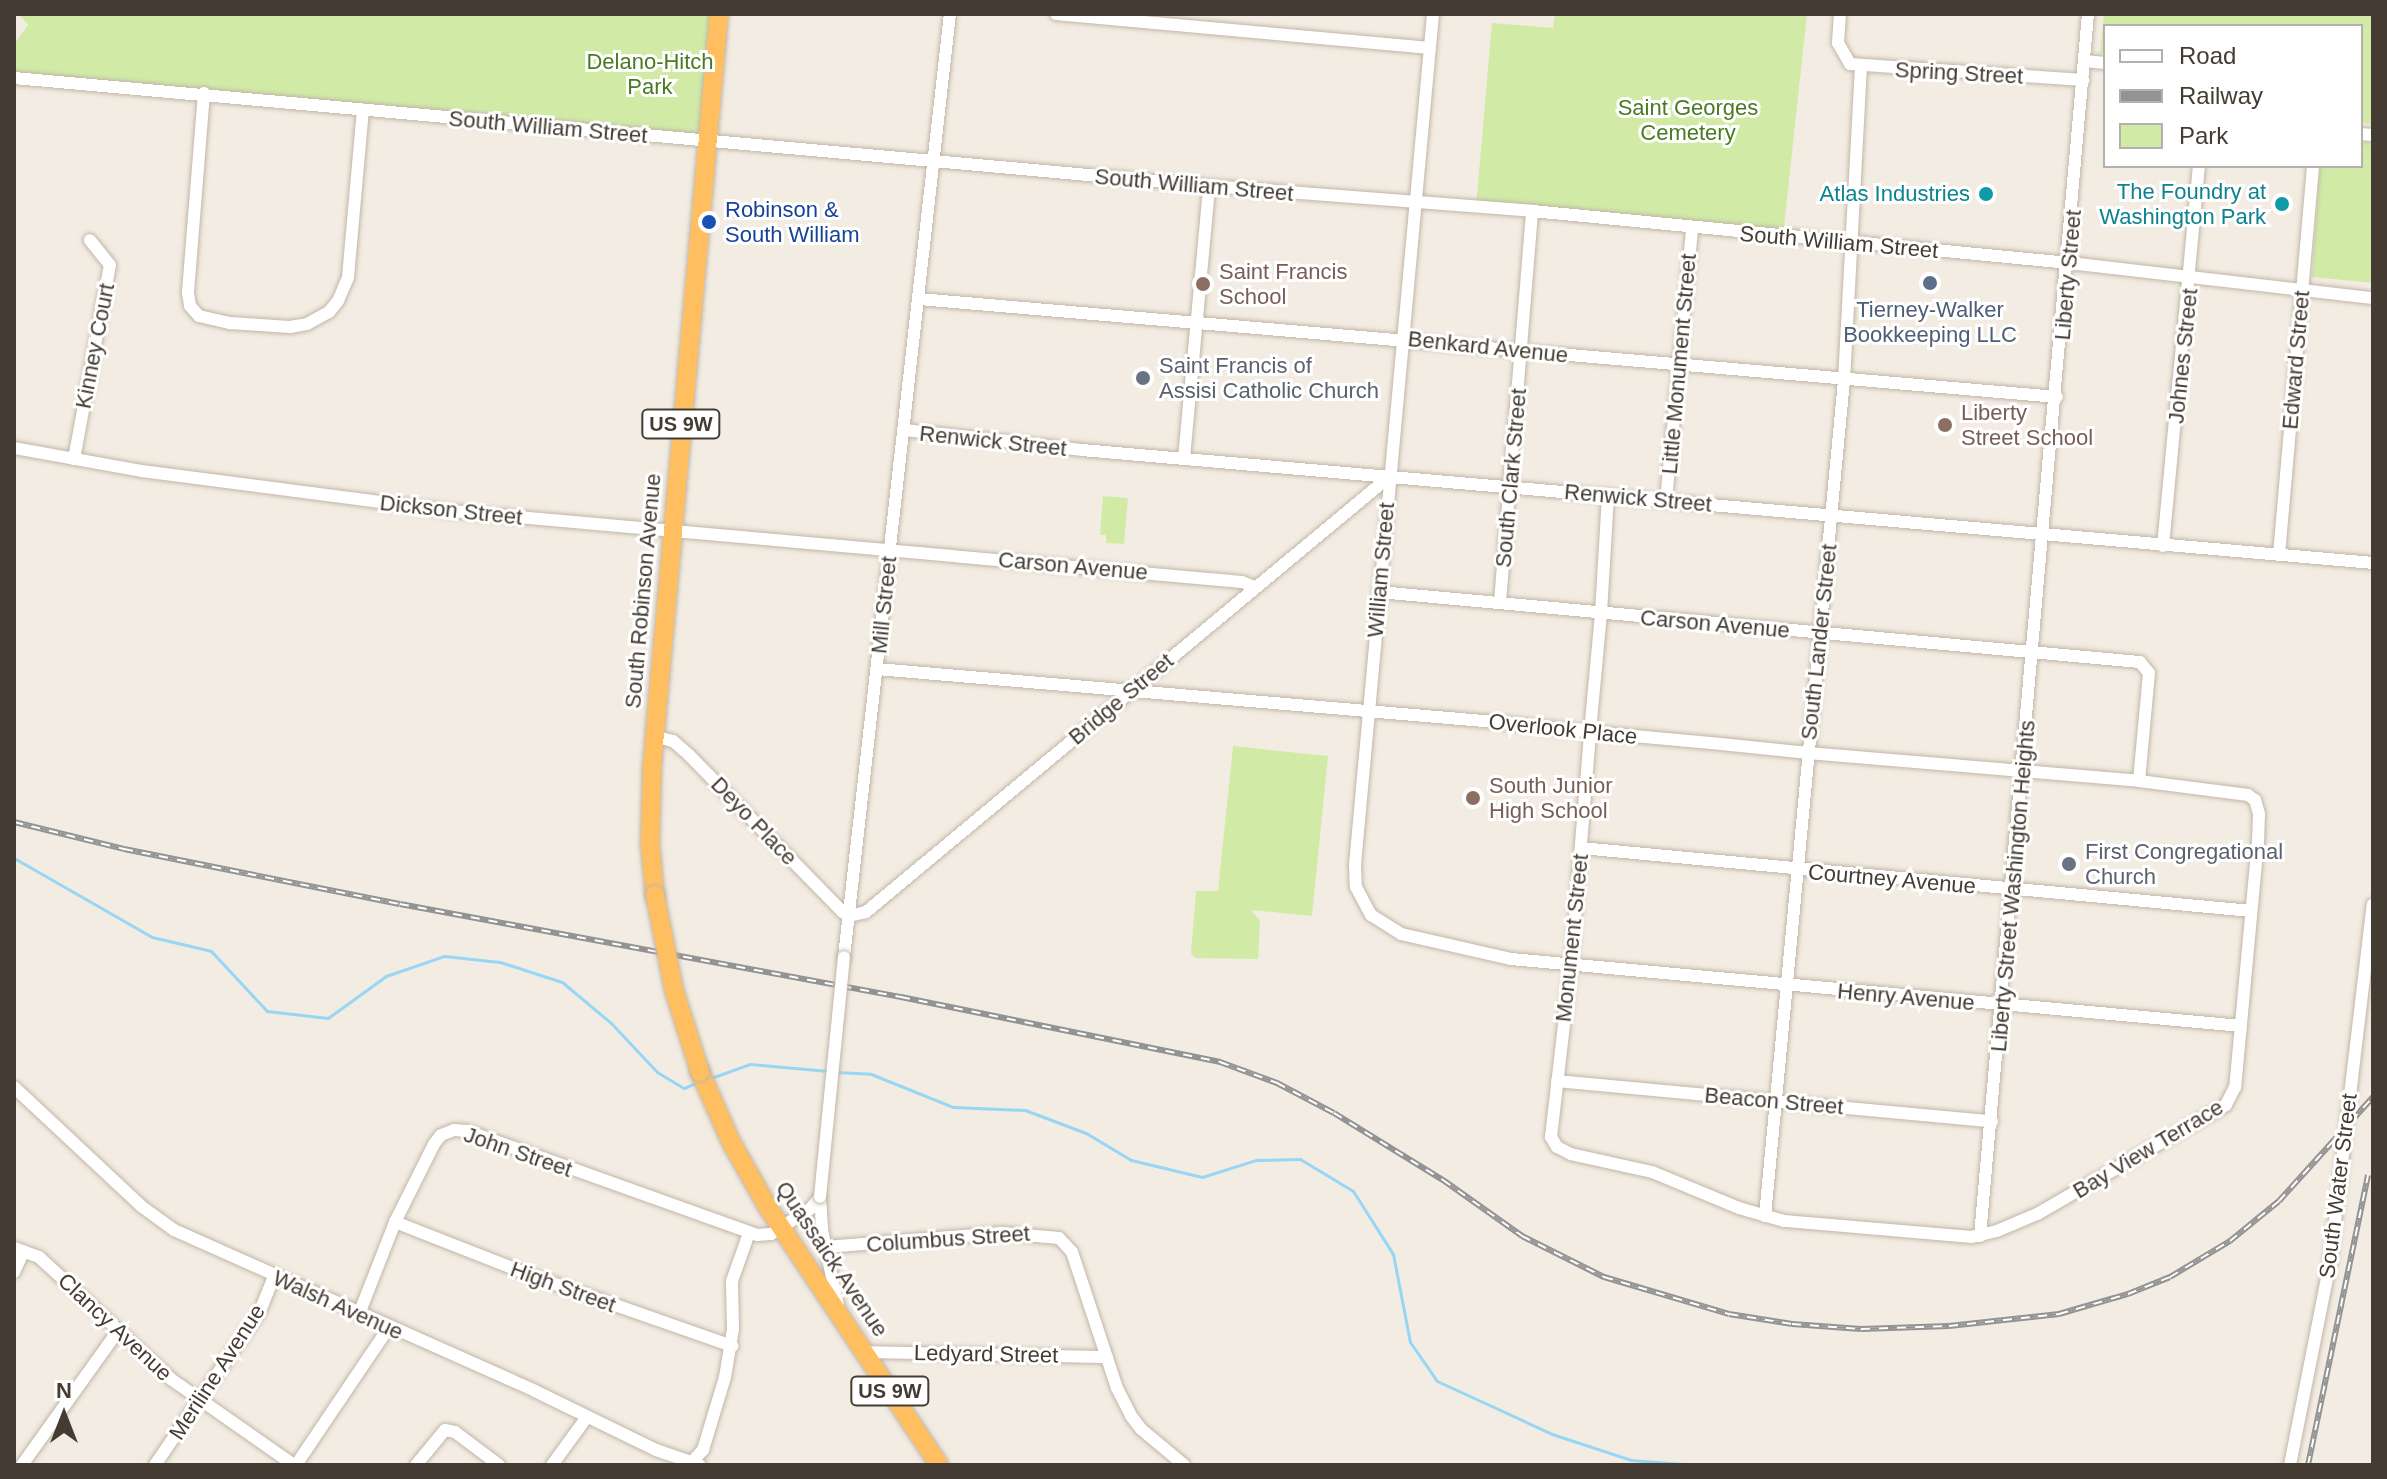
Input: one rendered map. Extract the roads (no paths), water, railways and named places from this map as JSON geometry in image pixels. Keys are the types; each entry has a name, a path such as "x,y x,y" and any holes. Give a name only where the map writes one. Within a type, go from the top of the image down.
{"highway":[{"name":"South Robinson Avenue","path":"700,1072 674,990 655,895 650,819 671,531 719,14"},
{"name":"Quassaick Avenue","path":"700,1072 753,1183 939,1465"}],"street":[{"name":"Mill Street","path":"820,1197 950,14"},
{"path":"1056,14 1429,48"},
{"name":"William Street","path":"1433,14 1355,864 1356,887 1371,915 1401,934 1475,953 1571,965"},
{"path":"1840,14 1838,43 1841,53 1850,64 1861,67"},
{"name":"Liberty Street","path":"2044,535 2088,14"},
{"path":"2085,61 2103,63"},
{"name":"Spring Street","path":"1861,67 2083,80"},
{"name":"South Lander Street","path":"1765,1216 1844,380 1861,67"},
{"name":"South William Street","path":"14,78 934,162 1532,211 2069,263 2373,298"},
{"path":"204,93 188,293 190,306 199,316 230,323 299,326 329,312 338,301 348,277 363,110"},
{"name":"Johnes Street","path":"2163,546 2191,278 2199,168"},
{"name":"Edward Street","path":"2279,555 2313,168"},
{"path":"1184,458 1209,186"},
{"name":"South Clark Street","path":"1500,602 1532,211"},
{"name":"Little Monument Street","path":"1666,500 1692,228"},
{"name":"Kinney Court","path":"74,459 110,265 90,240"},
{"name":"Benkard Avenue","path":"919,299 2057,397"},
{"name":"Renwick Street","path":"904,430 1184,458 2373,563"},
{"name":"Dickson Street","path":"14,448 337,497 671,531 890,549"},
{"name":"Bridge Street","path":"849,916 866,912 1390,476"},
{"name":"Monument Street","path":"1552,1141 1571,965 1608,495"},
{"name":"Liberty Street Washington Heights","path":"1980,1236 2044,535"},
{"name":"Carson Avenue","path":"890,549 1242,582 1255,587"},
{"name":"Carson Avenue","path":"1379,592 2146,665 2149,673 2139,781"},
{"name":"Overlook Place","path":"877,669 2139,781 2248,795"},
{"name":"Deyo Place","path":"654,736 673,741 689,755 849,916"},
{"name":"Bay View Terrace","path":"1552,1141 1571,1154 1634,1167 1765,1216 1947,1237 1980,1236 2037,1214 2226,1105 2235,1087 2259,814 2255,800 2248,795"},
{"name":"Courtney Avenue","path":"1581,848 2251,911"},
{"name":"South Water Street","path":"2290,1465 2330,1263 2373,905"},
{"name":"Henry Avenue","path":"1571,965 2241,1026"},
{"name":"Beacon Street","path":"1557,1081 1992,1121"},
{"name":"Walsh Avenue","path":"16,1094 141,1206 174,1230 693,1464"},
{"name":"John Street","path":"359,1314 395,1222 434,1144 441,1135 454,1130 467,1131 749,1233 764,1236 781,1228"},
{"path":"781,1228 810,1209 820,1197"},
{"path":"820,1197 825,1247 840,1317"},
{"name":"High Street","path":"395,1222 538,1278 732,1346"},
{"name":"Columbus Street","path":"825,1247 1016,1232 1046,1234 1067,1244 1107,1357"},
{"path":"693,1464 703,1450 732,1346 732,1281 749,1233"},
{"path":"14,1272 19,1250"},
{"name":"Clancy Avenue","path":"19,1250 39,1257 140,1354 200,1400 295,1465"},
{"name":"Meriline Avenue","path":"155,1465 260,1311 274,1277"},
{"path":"295,1465 389,1327"},
{"path":"22,1465 118,1331"},
{"name":"Ledyard Street","path":"865,1352 1107,1357"},
{"path":"1107,1357 1131,1416 1141,1429 1184,1465"},
{"path":"552,1465 587,1417"},
{"path":"416,1465 442,1433 455,1432 499,1465"}],"waterway":[{"path":"14,858 152,937 211,951 267,1011 328,1018 386,976 444,956 500,962 562,982 611,1023 657,1072 684,1088 696,1083"},
{"path":"711,1078 750,1064 828,1071"},
{"path":"836,1072 871,1074 953,1107 1025,1110 1086,1133 1131,1160 1202,1177 1256,1160 1300,1159 1353,1191 1393,1254 1410,1342 1437,1381 1552,1434 1631,1460 1695,1465"}],"railway":[{"path":"14,822 124,849 400,904 901,997 1220,1062 1277,1083 1334,1113 1443,1180 1522,1236 1604,1277 1729,1314 1792,1324 1861,1329 1949,1326 2059,1314 2128,1294 2170,1277 2230,1241 2279,1201 2373,1097"},
{"path":"2308,1465 2368,1175"}],"place":[{"name":"Atlas Industries","path":"1986,194"},
{"name":"The Foundry at Washington Park","path":"2282,204"},
{"name":"Robinson & South William","path":"709,222"},
{"name":"Tierney-Walker Bookkeeping LLC","path":"1930,283"},
{"name":"Saint Francis School","path":"1203,284"},
{"name":"Saint Francis of Assisi Catholic Church","path":"1143,378"},
{"name":"Liberty Street School","path":"1945,425"},
{"name":"South Junior High School","path":"1473,798"},
{"name":"First Congregational Church","path":"2069,864"}],"park label":[{"name":"Delano-Hitch Park","path":"650,74"},
{"name":"Saint Georges Cemetery","path":"1688,120"}]}
